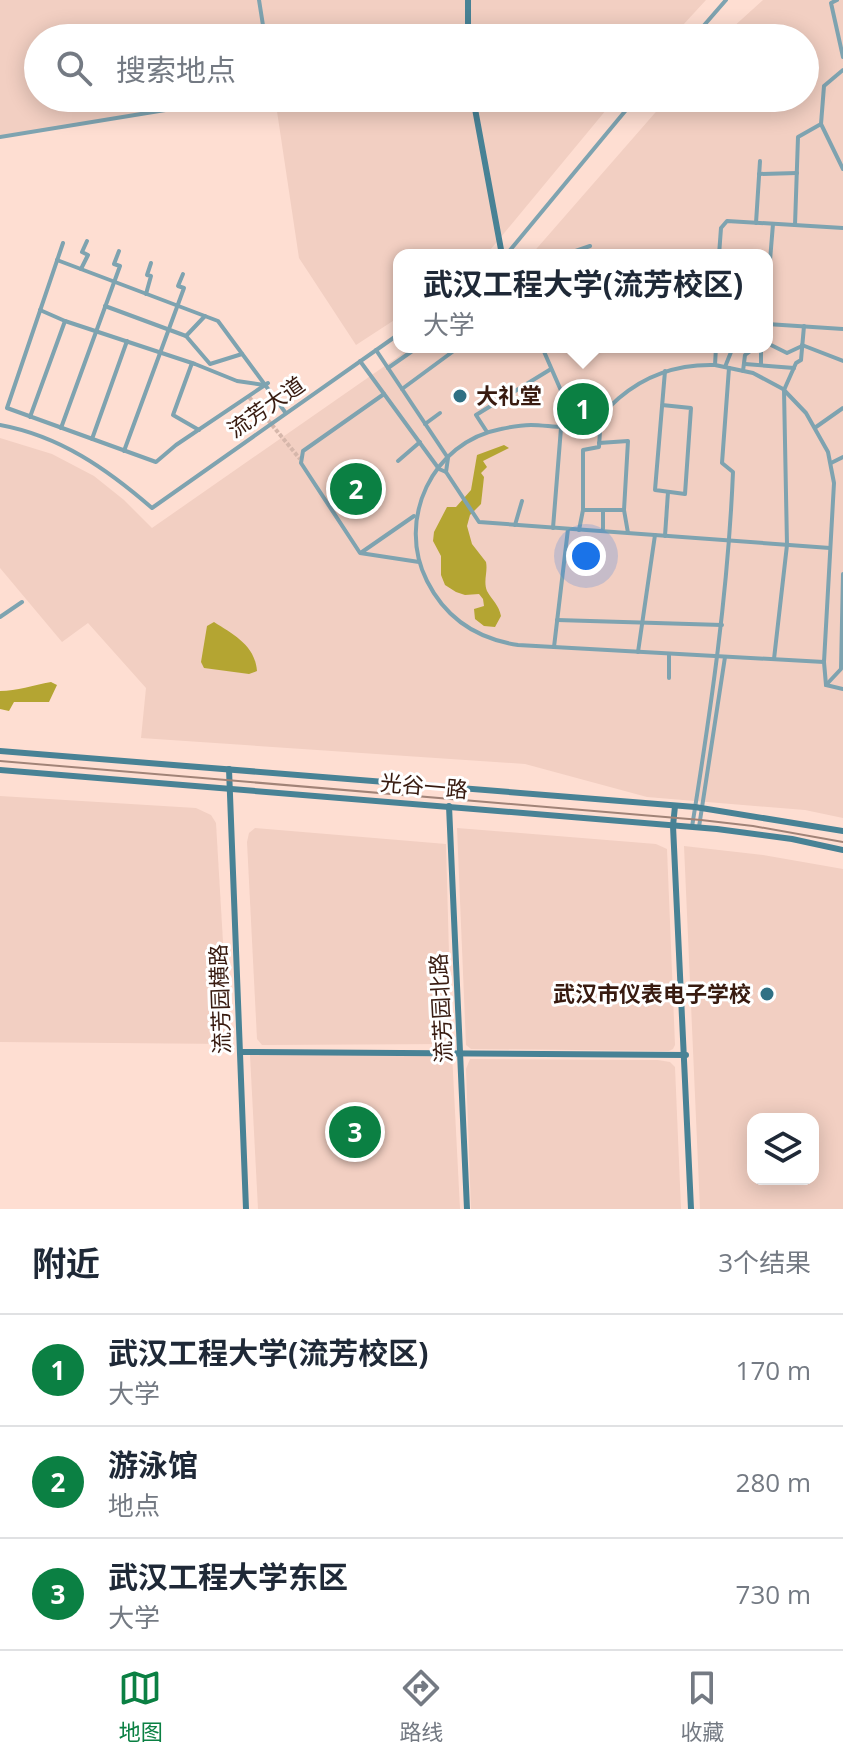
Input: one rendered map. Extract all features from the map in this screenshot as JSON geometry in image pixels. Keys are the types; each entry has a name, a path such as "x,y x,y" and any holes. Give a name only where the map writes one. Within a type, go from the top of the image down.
{"street":[{"path":"259,0 263,24"},
{"path":"468,0 468,24"},
{"path":"705,24 726,0"},
{"path":"837,0 831,3 843,57"},
{"path":"843,70 824,86 821,124 843,169"},
{"path":"0,137 153,112"},
{"path":"476,112 503,249"},
{"path":"509,249 624,112"},
{"path":"795,225 798,137 821,124"},
{"path":"756,223 760,161"},
{"path":"759,174 797,173"},
{"path":"720,249 722,223 843,228"},
{"path":"771,249 773,224"},
{"path":"81,269 88,255 82,252 87,241"},
{"path":"63,243 7,408 156,462 266,384"},
{"path":"581,249 590,246"},
{"path":"61,428 120,266 114,264 119,251"},
{"path":"57,260 218,321 285,413"},
{"path":"146,294 151,263"},
{"path":"124,451 184,288 178,286 183,274"},
{"path":"105,306 186,336 210,364 242,354"},
{"path":"211,309 211,319"},
{"path":"40,310 230,379 266,384"},
{"path":"186,336 205,316"},
{"path":"30,417 65,321"},
{"path":"773,324 843,329"},
{"path":"774,659 787,545 784,390 801,360 804,326"},
{"name":"流芳大道","path":"0,425 43,437 75,451 113,476 152,508 393,338"},
{"path":"92,439 127,341"},
{"path":"773,346 787,353 802,345 843,361"},
{"path":"376,350 448,458 446,472"},
{"path":"388,368 409,353"},
{"path":"402,389 451,353"},
{"path":"544,353 576,426"},
{"path":"715,365 716,353"},
{"path":"696,827 722,656 733,472 722,463 727,367 731,353"},
{"path":"743,371 748,353"},
{"path":"761,353 761,364"},
{"path":"360,361 439,469 446,472 479,522 831,548"},
{"path":"192,363 173,415 199,430"},
{"path":"745,364 794,368"},
{"path":"824,662 496,641 464,625 440,601 419,562 414,534 416,515 425,490 448,458 466,442 487,432 528,425 576,426 601,415 633,386 665,371 715,365 760,376 784,390 816,427 831,463 835,530 831,548 824,662 826,685"},
{"path":"487,432 476,415 551,369"},
{"path":"662,405 691,408 685,494 655,490 662,405 665,371"},
{"path":"360,553 338,512 301,463 300,455 384,394"},
{"path":"816,427 843,408"},
{"path":"425,424 440,413"},
{"path":"579,530 583,510 583,450 599,447 601,415"},
{"path":"553,528 561,428"},
{"path":"599,443 628,441 624,510 628,533"},
{"path":"398,461 420,442"},
{"path":"831,463 843,457"},
{"path":"665,536 668,492"},
{"path":"515,525 522,501"},
{"path":"583,510 624,510"},
{"path":"603,510 603,532"},
{"path":"360,553 416,515"},
{"path":"554,647 568,529"},
{"path":"638,652 655,535"},
{"path":"360,553 419,562"},
{"path":"826,685 841,669 843,618 843,575 830,574"},
{"path":"0,617 22,602"},
{"path":"557,620 722,625"},
{"path":"669,654 669,678"},
{"path":"826,685 843,689"},
{"name":"光谷一路","path":"0,751 699,808 843,831"},
{"name":"流芳园横路","path":"229,769 246,1209"},
{"name":"光谷一路","path":"0,770 696,827 792,839 843,850"},
{"name":"流芳园北路","path":"449,806 467,1209"},
{"path":"675,806 673,826 691,1209"},
{"path":"240,1052 686,1055"}],"shaded area":[{"path":"0,0 706,0 684,24 24,24 24,112 159,112 0,137"},
{"path":"763,0 843,0 843,818 805,810 647,797 525,764 141,738 146,688 88,623 62,642 0,568 0,438 52,454 94,476 152,528 403,353 773,353 773,249 536,249 656,112 819,112 819,24 736,24"},
{"path":"277,112 604,112 491,249 393,249 393,321 356,345 299,258"},
{"path":"504,445 509,448 483,461 487,467 481,473 484,477 481,504 470,515 467,526 472,544 486,562 487,591 500,612 495,627 484,626 475,619 474,609 484,606 479,594 465,595 445,585 441,575 441,556 433,541 434,532 447,507 456,507 471,490 477,455"},
{"path":"214,622 248,647 257,671 249,674 204,668 201,662 207,626"},
{"path":"51,682 57,685 49,702 14,702 9,711 0,709 0,691"},
{"path":"0,796 196,808 211,815 216,823 229,1044 0,1042"},
{"path":"255,828 446,844 449,1044 262,1045 257,1039 247,842 249,833"},
{"path":"457,828 656,844 667,849 673,1049 471,1049 466,1045"},
{"name":"武汉市仪表电子学校","path":"684,846 763,855 843,869 843,1209 700,1209"},
{"path":"452,1053 460,1209 258,1209 250,1055"},
{"path":"470,1059 670,1062 675,1067 681,1209 471,1209 466,1069"}],"tunnel":[{"path":"249,397 300,459"}],"tram line":[{"path":"0,761 701,820 843,842"}],"place":[{"name":"大礼堂","path":"460,396"},
{"name":"武汉工程大学(流芳校区)","path":"583,409"},
{"name":"游泳馆","path":"356,489"},
{"name":"武汉市仪表电子学校","path":"767,994"},
{"name":"武汉工程大学东区","path":"355,1132"}]}
